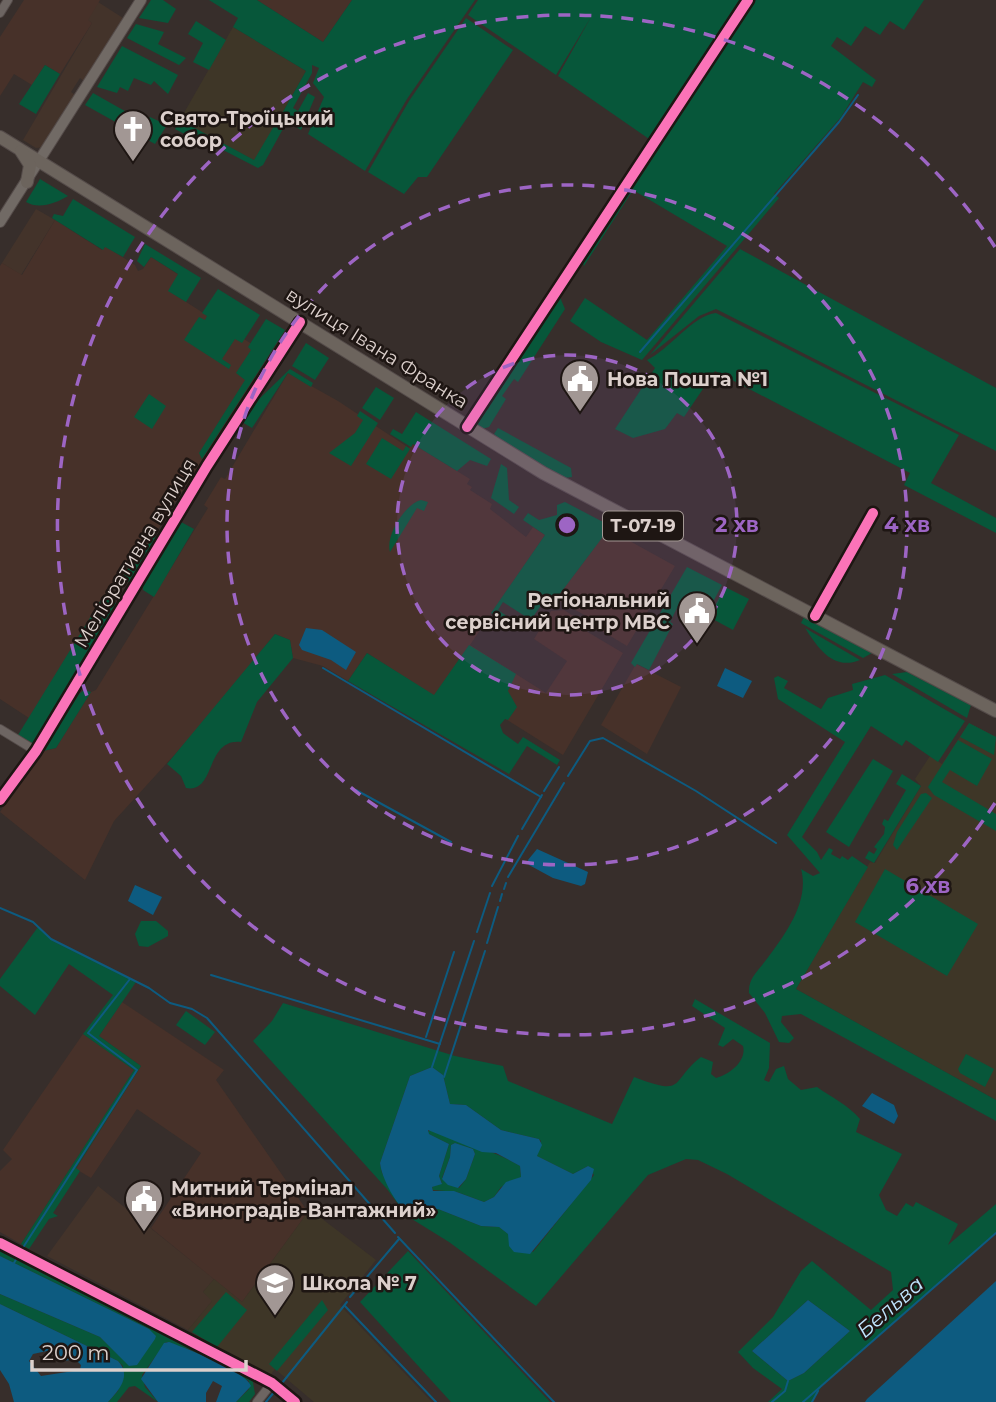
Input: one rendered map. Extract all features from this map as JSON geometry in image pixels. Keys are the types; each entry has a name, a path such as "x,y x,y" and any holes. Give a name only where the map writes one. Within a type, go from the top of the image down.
{"main road":[{"path":"0,222 41,162 141,0"},
{"name":"вулиця Івана Франка","path":"0,137 570,488 996,711"},
{"path":"19,149 30,165 27,183"},
{"path":"27,183 41,172 59,173"}],"street":[{"path":"0,13 8,0"},
{"path":"467,427 745,2"},
{"name":"Меліоративна вулиця","path":"0,800 36,751 207,466 300,322"},
{"path":"815,616 873,513"},
{"path":"0,729 36,751"},
{"path":"18,740 24,753 24,768"},
{"path":"0,1243 272,1383 295,1402"},
{"path":"257,1402 272,1383"}],"shaded area":[{"path":"24,0 100,0 88,20 92,23 60,74 45,65 32,85 14,74 0,96 0,37"},
{"path":"257,0 352,0 323,42"},
{"path":"98,2 123,18 84,81 80,78 71,92 75,95 44,147 36,148 23,140 92,23 87,20"},
{"path":"233,27 306,71 255,161 180,120"},
{"path":"36,209 55,220 21,275 2,263"},
{"path":"55,220 102,250 105,246 135,265 138,271 143,269 151,257 179,275 169,291 269,355 146,548 142,546 117,586 112,583 29,718 0,699 0,266 2,263 22,275"},
{"path":"288,373 338,401 409,448 413,444 470,479 467,484 472,487 470,490 492,504 490,509 526,537 533,527 545,535 470,645 546,693 567,661 534,639 551,611 564,610 589,626 586,631 623,653 563,755 445,681 434,696 367,653 348,681 323,666 293,658 290,640 275,634 197,730 114,821 85,880 0,812 43,751 56,748 91,692 96,690 208,508 204,505 221,477 225,479"},
{"path":"608,529 675,566 627,646 602,631 595,621 556,599"},
{"path":"636,664 681,687 647,754 601,725"},
{"path":"969,723 996,737 996,1100 796,989 870,862 875,863 921,786 915,779 930,756 942,764"},
{"path":"122,1002 224,1070 216,1080 308,1212 242,1302 151,1228 201,1153 137,1109 91,1178 76,1169 141,1066 99,1036"},
{"path":"83,1034 134,1070 21,1244 0,1232 0,1171 12,1159 3,1150"},
{"path":"98,1186 214,1279 203,1292 213,1300 188,1330 47,1256"},
{"name":"Школа № 7","path":"308,1212 321,1218 376,1260 340,1305 432,1402 314,1402 275,1369 269,1377 188,1330 212,1301 203,1292 214,1279 242,1302"}],"green space":[{"path":"151,0 163,0 176,9 168,23 139,18"},
{"path":"209,0 257,0 323,42 352,0 475,0 407,99 365,171 308,134 324,97 313,83 319,68 312,65 312,73 293,108 298,111 308,93 315,97 301,130 280,117 306,71 233,27 238,18"},
{"path":"478,0 741,0 652,141 558,76 591,17 556,75 468,15"},
{"path":"756,0 924,0 904,30 890,21 880,35 865,26 851,46 837,37 831,46 876,80 872,87 863,82 841,117 774,194 779,198 642,360 601,342 570,321 585,298 647,340 727,246 633,190 584,266 582,261 745,7"},
{"path":"466,18 513,50 427,177 418,177 404,194 368,172 409,101"},
{"path":"196,21 226,40 209,70 193,62 203,43 188,34"},
{"path":"136,24 164,32 158,44 186,58 179,65 127,38"},
{"path":"122,46 178,75 168,94 154,81 151,85 134,78 128,91 120,87 117,93 97,87"},
{"path":"45,65 60,74 36,114 19,104"},
{"path":"93,93 146,123 150,117 167,125 155,144 85,105"},
{"path":"180,120 254,160 277,121 284,127 263,165 258,168 196,136 194,139 175,129"},
{"path":"40,179 68,196 42,205 26,202"},
{"path":"73,199 135,237 123,257 105,247 103,250 52,218 54,214 63,216"},
{"path":"145,244 201,278 186,302 168,291 178,274 151,257 144,267 137,261"},
{"path":"740,249 996,388 996,451 716,309 699,316 650,355"},
{"path":"218,289 260,315 242,343 235,339 222,359 231,365 229,369 184,340 199,317 205,320 207,316 202,313"},
{"path":"559,295 565,309 518,382 514,379 502,396 506,399 489,427 482,429 475,423 476,419"},
{"path":"716,313 959,435 931,483 996,518 996,533 904,485 910,473 715,371 684,417 677,413 665,429 633,438 615,429 655,368 647,360 690,326 707,315"},
{"path":"266,319 285,330 202,459 199,453 245,380 236,373 251,350 248,347"},
{"path":"306,343 329,358 315,380 292,366"},
{"path":"290,369 313,383 311,387 288,373 252,428 242,422 252,406"},
{"path":"376,387 394,398 380,420 362,408"},
{"path":"149,394 166,406 152,429 134,417"},
{"path":"360,411 378,423 351,466 329,453 355,433 363,420 357,416"},
{"path":"416,412 491,459 487,466 470,460 457,471 413,444 411,447 390,434 393,429 402,434"},
{"path":"498,428 571,468 572,477 564,478 500,440 494,434"},
{"path":"382,438 403,451 406,446 410,449 391,479 366,464"},
{"path":"501,464 507,468 509,500 519,507 514,514 491,498"},
{"path":"421,500 428,502 424,511 417,508 390,552 393,530 403,514"},
{"path":"565,502 624,533 622,537 608,530 556,599 548,595 531,620 503,602 498,610 517,623 513,628 491,613 545,535 523,520 528,513 539,520 557,515 557,505"},
{"path":"181,522 194,529 154,597 143,590 143,585"},
{"path":"155,533 158,539 135,579 128,582 121,579 142,546 146,548"},
{"path":"687,567 722,585 706,615 680,602 670,622 673,624 649,670 637,664 635,667 631,663"},
{"path":"725,587 749,599 733,630 709,617"},
{"path":"104,595 117,604 34,744 18,735"},
{"path":"804,617 872,653 863,658 801,623"},
{"path":"805,628 860,660 850,663 827,656"},
{"path":"275,634 290,640 293,658 257,702 241,742 230,743 221,748 202,783 196,788 186,788 181,776 167,764"},
{"path":"469,645 516,674 508,691 517,707 508,720 505,719 500,725 503,733 518,744 523,737 560,760 557,765 527,746 509,774 348,681 367,653 434,695"},
{"path":"907,672 971,705 967,718 892,674"},
{"path":"885,675 965,721 938,762 906,740 902,746 871,726 802,837 821,860 829,848 833,850 831,854 840,859 842,856 848,860 852,856 868,867 796,989 996,1100 996,1121 801,1014 782,1016 781,1022 794,1038 789,1043 779,1042 765,1013 749,993 752,979 781,940 794,917 802,893 801,869 813,876 820,873 787,835 845,742 778,699 774,678 778,676 788,681 784,688 821,709 828,698 853,690 852,684"},
{"path":"84,690 91,692 56,748 43,751 79,694"},
{"path":"969,723 996,737 994,755 960,737"},
{"path":"958,740 992,759 977,786 950,770 942,782 996,814 996,831 934,795 928,787"},
{"path":"873,759 893,771 849,847 826,832"},
{"path":"902,774 921,786 874,863 865,858 869,851 874,854 877,849 874,847 884,834 884,819 888,821 906,790 896,784"},
{"path":"926,793 932,798 897,850 893,845 897,832 921,794"},
{"path":"885,869 978,924 947,976 855,922"},
{"path":"141,921 156,921 168,931 168,936 148,947 139,946 135,934"},
{"path":"38,927 53,941 136,982 99,1036 141,1066 76,1168 80,1171 53,1213 58,1216 49,1219 29,1249 21,1244 134,1070 83,1034 113,995 69,964 35,1015 0,986 0,979"},
{"path":"695,999 770,1043 769,1068 764,1080 769,1082 776,1069 784,1066 788,1079 801,1090 817,1087 855,1114 860,1119 856,1132 902,1154 879,1195 886,1210 897,1216 906,1203 913,1207 916,1202 958,1224 948,1245 996,1204 996,1233 822,1386 812,1402 768,1402 782,1389 753,1368 738,1352 773,1317 801,1271 812,1261 871,1310 893,1290 891,1272 727,1174 698,1160 686,1159 648,1175 536,1306 449,1242 407,1216 387,1189 253,1041 272,1021 283,1003 455,1056 503,1066 508,1081 612,1124 634,1077 670,1086 701,1057 713,1062 711,1074 716,1078 731,1071 740,1062 743,1046 733,1039 723,1047 718,1045 725,1028 692,1006","holes":["432,1067 443,1075 450,1104 466,1105 501,1130 539,1139 541,1141 537,1156 573,1174 588,1166 594,1175 533,1252 499,1227 481,1226 438,1209 413,1215 406,1212 382,1173 380,1163 410,1076","808,1300 850,1331 804,1373 788,1381 752,1351"]},
{"path":"186,1011 215,1032 205,1045 176,1025"},
{"path":"966,1054 994,1069 985,1087 960,1073 958,1069"},
{"path":"430,1130 510,1160 520,1166 521,1177 501,1187 494,1197 484,1202 457,1192 433,1190 432,1187 442,1183 439,1176 449,1144 427,1133","holes":["455,1143 473,1149 475,1154 466,1179 459,1188 442,1178 450,1157 451,1145"]},
{"path":"0,1247 252,1377 255,1394 249,1402 236,1402 249,1389 249,1381 191,1350 166,1342 142,1375 145,1387 158,1402 135,1386 129,1387 117,1402 108,1402 118,1391 123,1366 118,1361 0,1304 0,1294 100,1337 130,1366 149,1329 0,1256"},
{"path":"408,1251 550,1402 451,1402 360,1302"},
{"path":"226,1292 247,1310 217,1347 192,1332"},
{"path":"322,1300 328,1310 277,1371 269,1364"}],"water":[{"path":"306,628 322,630 356,652 346,670 331,660 302,650 299,645"},
{"path":"725,668 752,681 743,698 717,686"},
{"path":"537,849 588,872 585,884 581,886 553,878 529,865 528,860"},
{"path":"135,885 162,897 153,915 128,901"},
{"path":"432,1067 443,1075 450,1104 466,1105 501,1130 539,1139 542,1145 537,1156 573,1174 588,1166 594,1169 591,1180 530,1254 514,1252 509,1246 508,1234 499,1227 481,1226 438,1209 409,1214 390,1191 380,1163 410,1076","holes":["428,1130 482,1152 496,1153 520,1166 521,1177 506,1182 494,1197 484,1202 454,1191 433,1191 432,1187 442,1184 439,1176 449,1144 429,1134"]},
{"path":"872,1093 894,1105 898,1116 894,1124 862,1106"},
{"path":"455,1143 473,1149 475,1154 466,1179 458,1188 448,1185 442,1179 450,1157 451,1145"},
{"path":"0,1256 149,1329 156,1336 155,1339 137,1365 129,1366 100,1337 0,1294"},
{"path":"996,1281 996,1402 865,1402 867,1399"},
{"path":"808,1300 850,1331 804,1373 788,1381 752,1351"},
{"path":"0,1304 118,1361 124,1377 120,1388 108,1402 14,1402 9,1384 0,1370","holes":["47,1351 64,1361 75,1359 81,1365 80,1370 41,1376 29,1361 33,1354"]},
{"path":"169,1342 227,1367 247,1380 251,1386 236,1402 216,1402 222,1386 213,1381 206,1393 206,1402 158,1402 141,1379 164,1343"}],"waterway":[{"path":"640,352 839,122 858,95"},
{"path":"323,668 541,797"},
{"path":"568,776 590,741 603,738 696,791 776,843"},
{"path":"544,791 559,767"},
{"path":"508,877 564,783"},
{"path":"356,790 451,842"},
{"path":"522,829 542,795"},
{"path":"492,886 518,836"},
{"path":"504,889 506,883"},
{"path":"477,932 490,893"},
{"path":"500,901 502,894"},
{"path":"487,943 498,907"},
{"path":"0,908 33,922 51,939 149,988 170,1003 192,1009 207,1018 395,1233"},
{"path":"432,1067 474,941"},
{"path":"444,1077 485,951"},
{"path":"426,1037 454,952"},
{"path":"211,975 440,1044"},
{"path":"24,1246 137,1070 88,1033 130,979"},
{"name":"Бельва","path":"803,1402 996,1233"},
{"path":"398,1237 554,1402"},
{"path":"350,1297 399,1239"},
{"path":"14,1263 18,1256"},
{"path":"282,1383 347,1302"},
{"path":"345,1306 436,1402"},
{"path":"772,1402 785,1391 788,1381"},
{"path":"266,1402 275,1391"},
{"name":"Бельва","path":"812,1402 818,1391"}],"cycle path":[{"path":"467,427 748,0"},
{"path":"0,800 36,751 207,466 300,322"},
{"path":"815,616 873,513"},
{"path":"0,1243 272,1383 295,1402"}],"place":[{"name":"Свято-Троїцький собор","path":"133,163"},
{"name":"Нова Пошта №1","path":"580,413"},
{"name":"Регіональний сервісний центр МВС","path":"697,645"},
{"name":"Митний Термінал «Виноградів-Вантажний»","path":"144,1233"},
{"name":"Школа № 7","path":"275,1317"}]}
